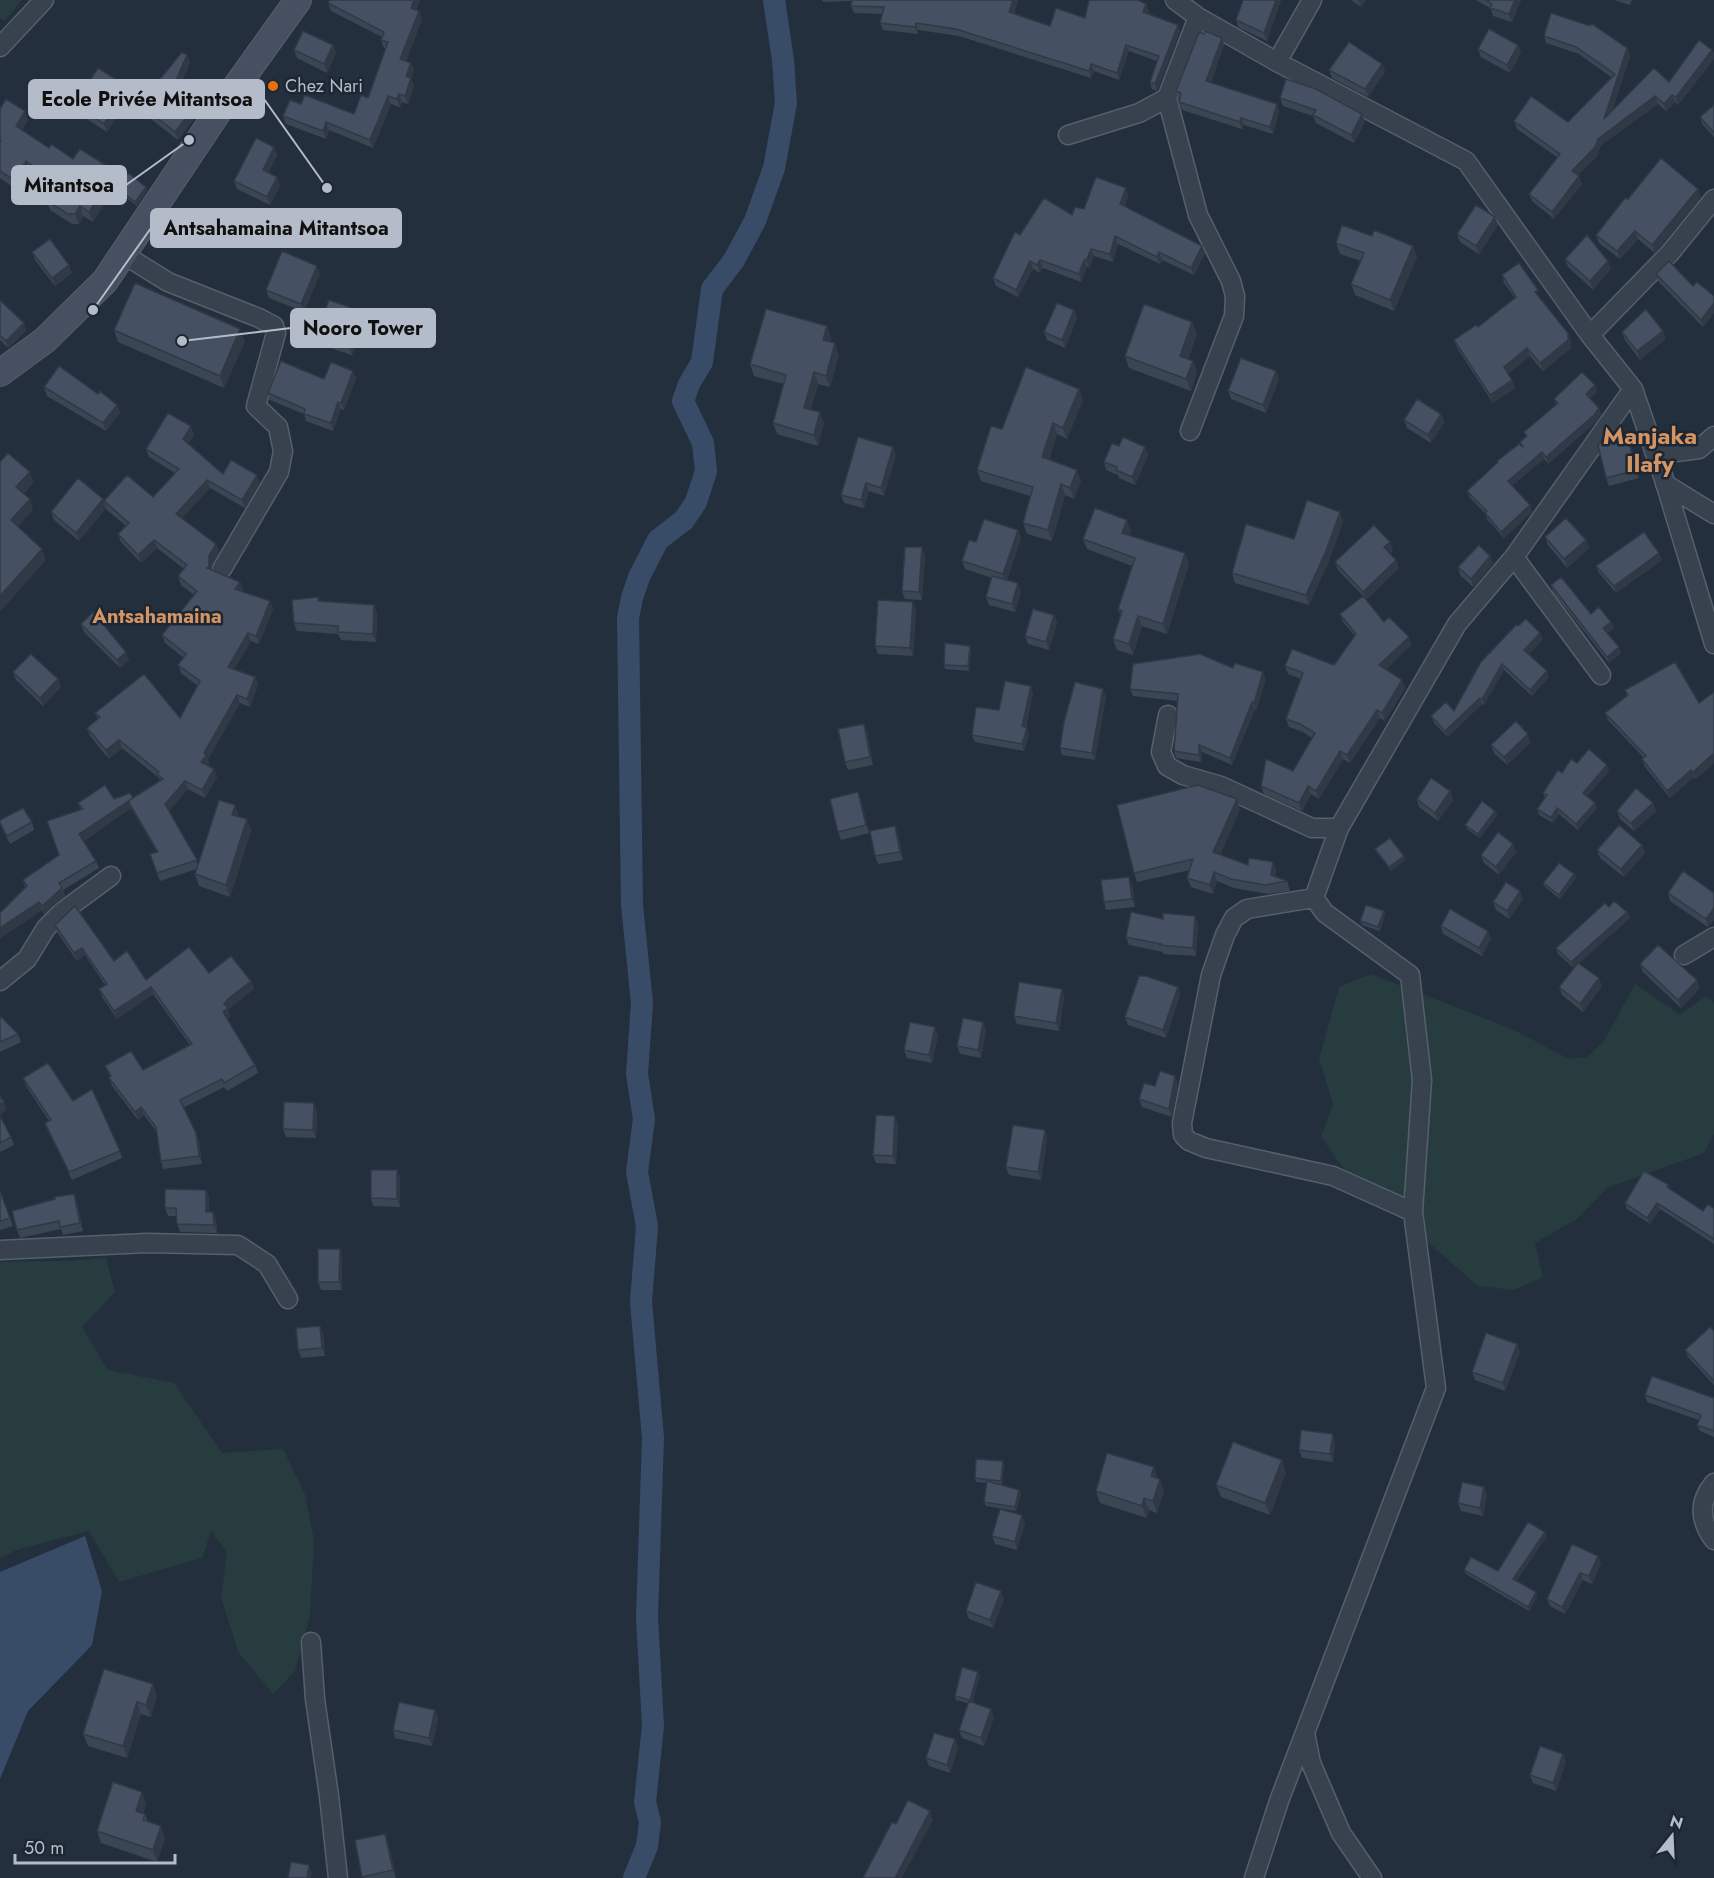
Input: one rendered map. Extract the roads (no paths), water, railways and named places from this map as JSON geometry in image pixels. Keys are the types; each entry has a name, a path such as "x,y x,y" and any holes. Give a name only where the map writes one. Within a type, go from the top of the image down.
{"main road":[{"path":"0,373 45,340 105,280 220,109 298,0"}],"street":[{"path":"0,47 45,0"},
{"path":"1175,0 1198,17 1277,62 1466,161 1590,335 1633,389 1714,644"},
{"path":"1277,62 1312,0"},
{"path":"1190,431 1234,316 1235,297 1231,281 1198,215 1167,98 1198,17"},
{"path":"1068,135 1138,114 1167,98"},
{"path":"1590,335 1670,253 1714,199"},
{"path":"123,254 168,282 274,326 276,333 256,406 278,427 283,451 279,472 222,569"},
{"path":"1314,898 1339,828 1457,624 1514,556 1633,389"},
{"path":"1654,451 1676,452 1699,449 1714,436"},
{"path":"1665,484 1714,514"},
{"path":"1514,556 1601,675"},
{"path":"1168,715 1161,752 1167,766 1183,775 1221,786 1312,828 1339,828"},
{"path":"0,981 27,959 46,928 62,912 111,876"},
{"path":"1254,1878 1279,1801 1436,1388 1413,1212 1422,1080 1410,975 1325,913 1314,898"},
{"path":"1314,898 1247,909 1234,918 1225,935 1211,975 1182,1123 1183,1135 1189,1141 1206,1148 1333,1176 1413,1212"},
{"path":"1684,955 1714,938"},
{"path":"0,1250 147,1243 238,1245 267,1264 288,1299"},
{"path":"1714,1483 1703,1505 1704,1526 1714,1540"},
{"path":"311,1642 315,1699 338,1878"},
{"path":"1305,1732 1311,1763 1341,1833 1372,1878"}],"water":[{"path":"85,1536 102,1591 92,1645 28,1711 0,1779 0,1572"}],"waterway":[{"path":"634,1878 647,1846 650,1822 645,1802 653,1726 647,1617 653,1438 641,1302 647,1226 637,1172 644,1119 637,1074 642,1003 632,905 628,618 639,577 658,540 684,520 696,502 706,471 703,443 683,401 689,384 702,362 712,289 734,260 755,221 774,168 786,103 783,60 774,0"}],"place":[{"name":"Chez Nari","path":"273,86"},
{"name":"Mitantsoa","path":"189,140"},
{"name":"Ecole Privée Mitantsoa","path":"327,188"},
{"name":"Antsahamaina Mitantsoa","path":"93,310"},
{"name":"Nooro Tower","path":"182,341"}],"district":[{"name":"Manjaka Ilafy","path":"1650,450"},
{"name":"Antsahamaina","path":"157,616"}]}
